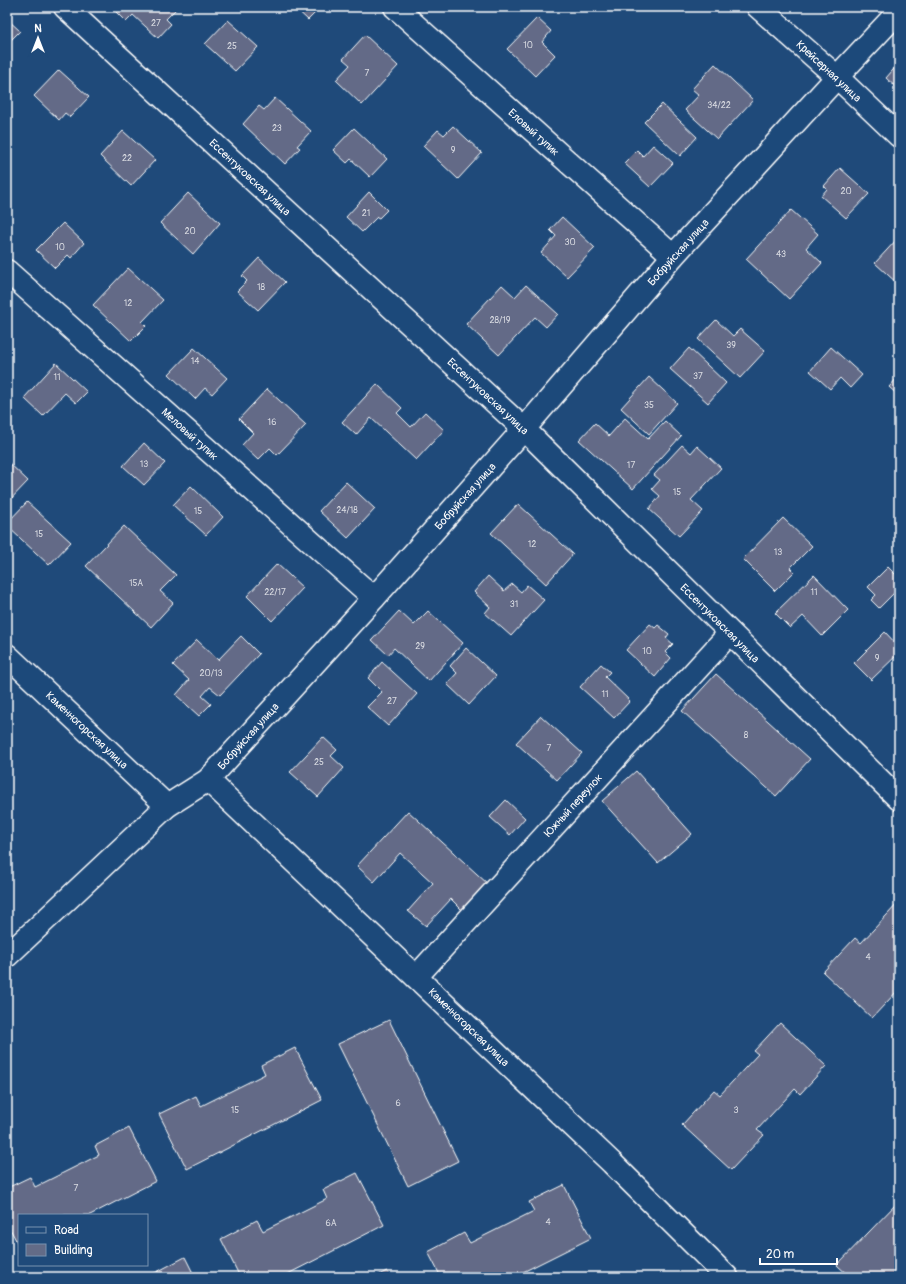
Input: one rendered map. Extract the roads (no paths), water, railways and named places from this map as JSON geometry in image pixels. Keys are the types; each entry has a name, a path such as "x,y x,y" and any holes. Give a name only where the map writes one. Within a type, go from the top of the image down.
{"street":[{"name":"Ессентуковская улица","path":"65,7 524,429 899,799"},
{"name":"Еловый тупик","path":"395,7 673,256"},
{"name":"Крейсерная улица","path":"758,7 837,77 899,136"},
{"name":"Бобруйская улица","path":"7,956 167,806 208,780 374,598 524,429 673,256 837,77 899,12"},
{"name":"Меловый тупик","path":"7,271 374,598"},
{"name":"Южный переулок","path":"416,977 730,633"},
{"name":"Каменногорская улица","path":"7,655 167,806"},
{"name":"Каменногорская улица","path":"208,780 612,1163 727,1277"}]}
